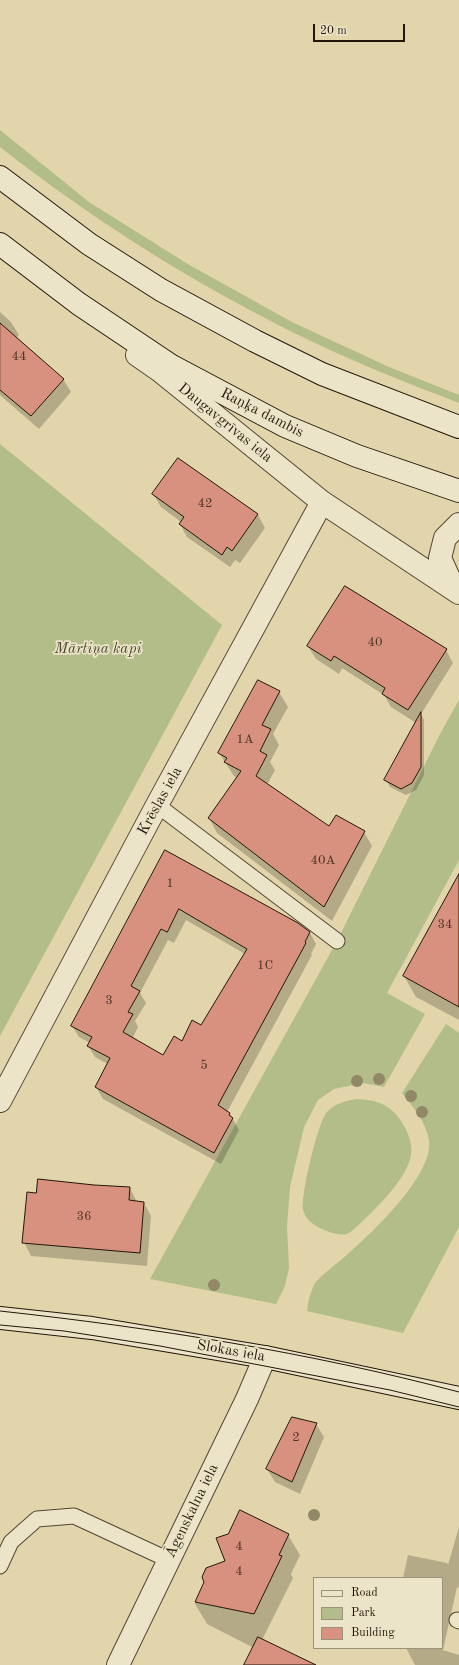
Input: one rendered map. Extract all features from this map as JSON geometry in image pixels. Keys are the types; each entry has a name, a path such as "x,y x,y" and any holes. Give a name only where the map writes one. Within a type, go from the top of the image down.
{"street":[{"path":"0,177 89,244 161,290 255,341 322,374 459,427"},
{"name":"Daugavgrīvas iela","path":"0,244 79,304 91,323 160,371 322,502 459,594"},
{"name":"Raņķa dambis","path":"79,304 170,365 285,426 357,456 459,491"},
{"name":"Krēslas iela","path":"0,1101 156,806 322,502"},
{"path":"459,524 445,538 440,558 449,578 459,589"},
{"name":"Slokas iela","path":"0,1318 92,1328 265,1357 459,1398"},
{"name":"Āgenskalna iela","path":"118,1665 247,1399 265,1357"}],"lane":[{"path":"156,806 337,941"},
{"path":"0,1566 11,1542 37,1519 74,1516 169,1560"}],"green space":[{"path":"0,130 89,202 186,263 292,322 389,367 459,395 459,403 367,366 313,342 272,322 191,277 112,228 74,202 0,147"},
{"name":"Mārtiņa kapi","path":"0,444 222,625 0,1036"},
{"path":"459,700 459,860 387,993 425,1014 384,1087 363,1083 334,1089 318,1100 304,1127 290,1187 287,1227 289,1268 285,1286 276,1304 150,1279 337,941 440,734"},
{"path":"446,1024 459,1033 459,1227 403,1333 307,1311 310,1294 317,1281 360,1243 387,1216 413,1185 422,1169 428,1154 429,1140 425,1127 402,1093"},
{"path":"357,1099 370,1100 382,1104 397,1115 409,1137 411,1155 405,1171 395,1187 382,1202 350,1232 347,1234 337,1234 324,1230 313,1224 306,1217 303,1209 303,1201 311,1159 323,1118 327,1112 337,1104"}],"building":[{"path":"0,323 64,379 31,416 0,390"},
{"path":"178,458 258,514 232,551 227,547 222,555 179,524 184,517 152,494"},
{"path":"345,586 447,649 408,710 382,694 385,688 334,656 331,661 307,646"},
{"path":"258,680 280,691 262,725 271,729 260,751 267,755 256,776 329,826 336,815 365,831 324,907 208,818 241,771 224,762 227,758 218,753"},
{"path":"421,712 421,767 412,783 401,789 384,780"},
{"path":"165,850 298,923 310,932 305,942 306,943 218,1105 230,1113 229,1115 233,1118 214,1153 95,1087 110,1058 87,1046 92,1037 71,1026","holes":["179,909 247,949 201,1025 192,1020 182,1041 174,1036 163,1055 123,1032 133,1014 128,1012 140,991 131,986 161,929 167,932"]},
{"path":"459,874 459,1007 403,976"},
{"path":"38,1179 130,1187 129,1200 144,1202 140,1253 22,1243 27,1192 36,1193"},
{"path":"292,1417 317,1423 292,1482 266,1469"},
{"path":"240,1510 289,1534 279,1555 282,1556 254,1614 195,1602 204,1582 202,1577 206,1568 225,1561 216,1538 228,1534"},
{"path":"258,1637 316,1665 244,1665"}],"tram line":[{"path":"0,1311 116,1325 288,1353 459,1392"},
{"path":"0,1325 64,1331 160,1346 390,1390 459,1407"}]}
